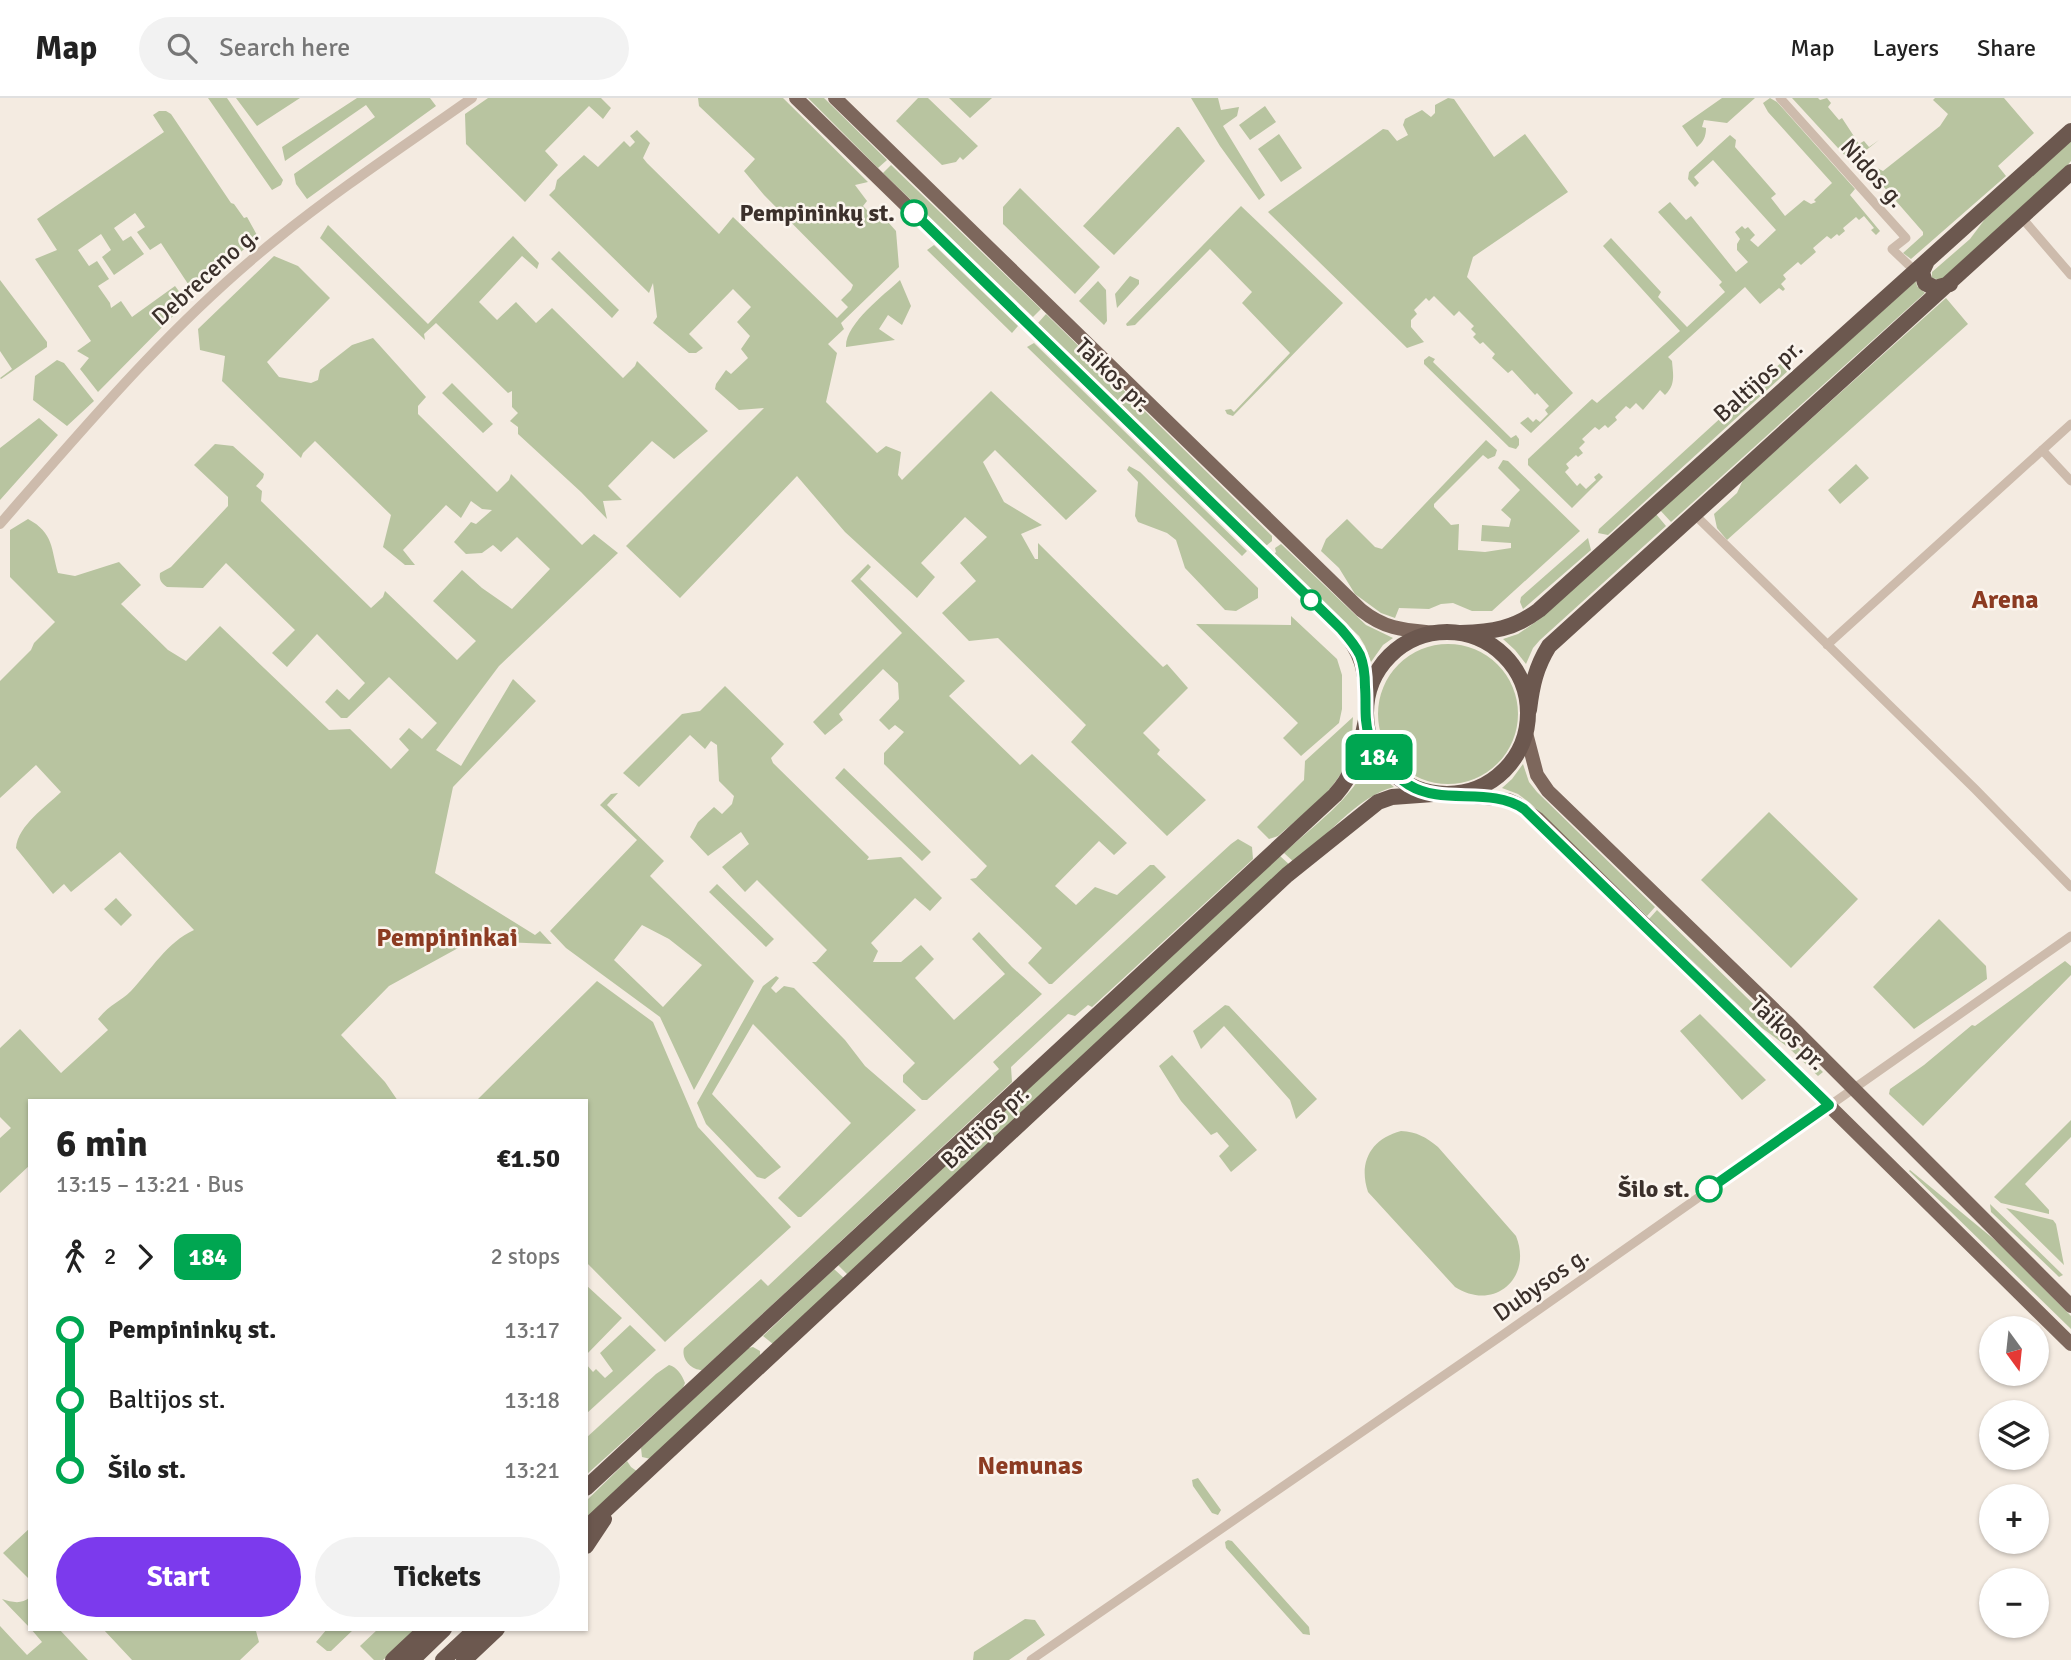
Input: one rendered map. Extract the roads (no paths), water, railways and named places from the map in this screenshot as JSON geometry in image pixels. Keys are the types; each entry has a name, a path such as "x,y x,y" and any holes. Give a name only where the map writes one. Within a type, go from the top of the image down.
{"highway":[{"name":"Baltijos pr.","path":"1461,633 1510,628 1539,610 2071,131"},
{"path":"1529,710 1527,694 1513,666 1490,644 1461,633 1436,633 1404,644 1386,659 1373,679 1367,701 1366,720 1369,737 1384,764 1412,787 1452,795 1472,791 1491,782 1507,769 1519,752 1526,733 1529,710 1533,679 1549,646 2071,172"},
{"path":"1928,259 1922,272 1925,283 1935,288 1950,284"},
{"name":"Baltijos pr.","path":"588,1486 1335,795 1352,773 1359,758 1366,720"},
{"name":"Baltijos pr.","path":"588,1526 1287,875 1378,802 1392,797 1433,793"},
{"path":"745,1342 757,1340 766,1345 769,1352 766,1361"},
{"path":"636,1443 635,1455 638,1462 651,1468"},
{"path":"588,1543 614,1503"},
{"path":"393,1660 424,1631"},
{"path":"412,1660 442,1631"},
{"path":"443,1660 475,1631"},
{"path":"464,1660 495,1631"}],"main road":[{"name":"Taikos pr.","path":"796,98 1341,629 1360,656 1367,701"},
{"name":"Taikos pr.","path":"835,98 1361,610 1390,627 1436,633"},
{"name":"Taikos pr.","path":"1526,733 1537,775 1548,791 1853,1088 2071,1306"},
{"name":"Taikos pr.","path":"1452,795 1508,800 1538,820 2071,1344"}],"street":[{"name":"Debreceno g.","path":"0,524 161,344 197,310 295,225 472,98"},
{"name":"Nidos g.","path":"1780,98 1906,238 1892,249 1914,271"},
{"path":"2022,218 2071,275"},
{"path":"1827,645 2071,424"},
{"path":"2042,450 2071,481"},
{"path":"1694,514 1975,789 2071,887"},
{"name":"Dubysos g.","path":"1031,1660 2071,936"}],"place":[{"name":"Pempininkų st.","path":"914,213"},
{"name":"Šilo st.","path":"1709,1189"}],"district":[{"name":"Arena","path":"2005,599"},
{"name":"Pempininkai","path":"447,937"},
{"name":"Nemunas","path":"1030,1465"}]}
